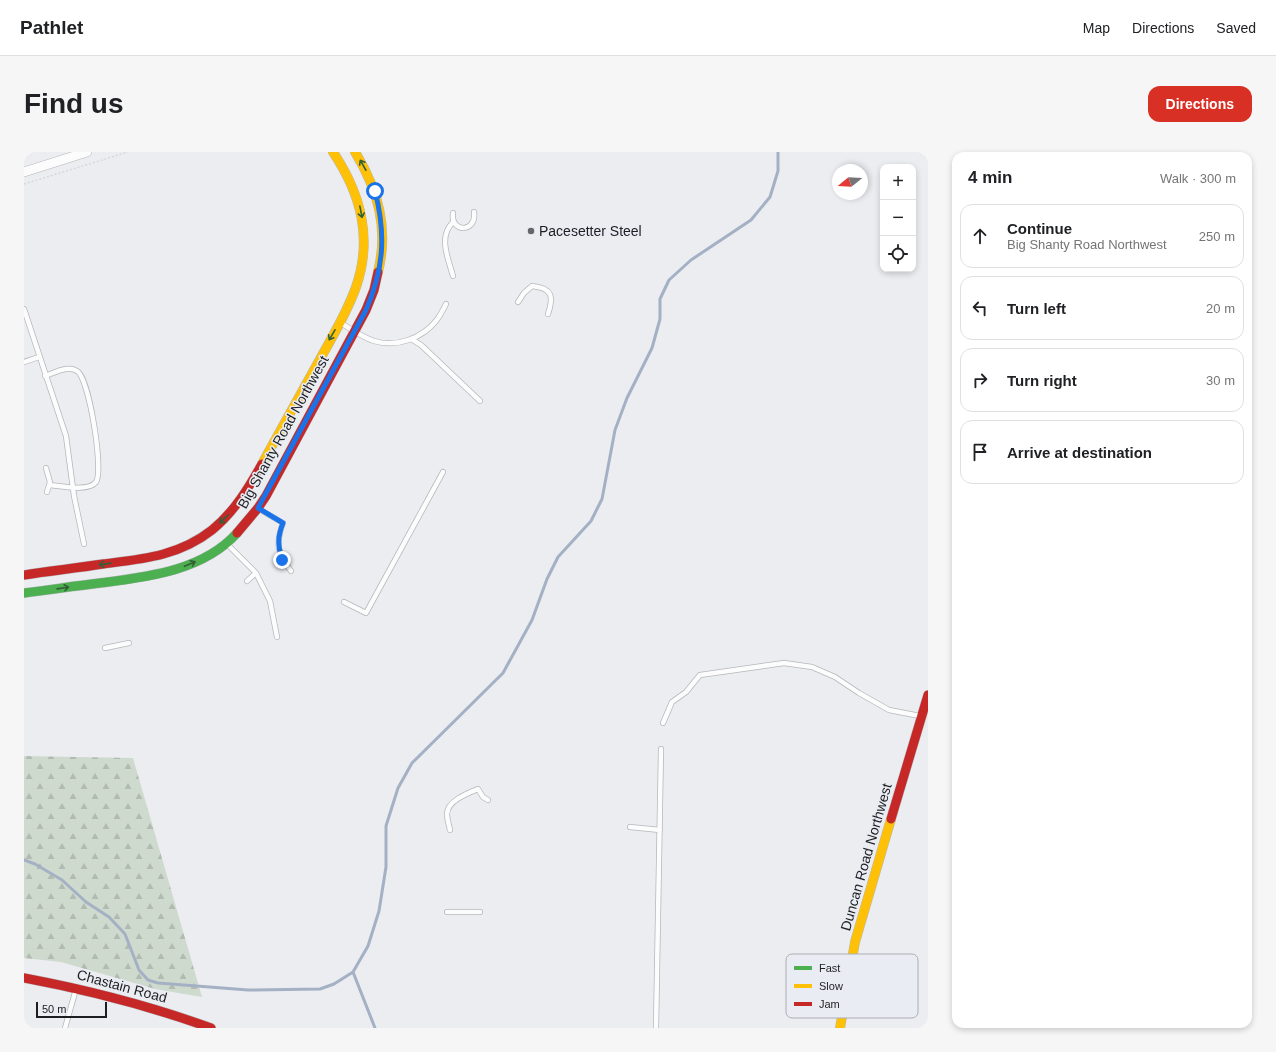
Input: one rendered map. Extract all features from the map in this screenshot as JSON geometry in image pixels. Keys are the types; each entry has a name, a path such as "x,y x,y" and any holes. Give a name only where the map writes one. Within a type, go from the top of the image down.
{"street":[{"path":"24,172 87,152"},
{"name":"Big Shanty Road Northwest","path":"24,575 156,557 172,552 203,537 218,525 241,500 252,484 340,322 359,279 363,256 364,227 361,209 350,178 333,152"},
{"name":"Big Shanty Road Northwest","path":"24,593 137,578 173,571 205,558 226,543 244,526 258,508 366,310 373,294 381,264 382,244 380,210 368,173 355,152"},
{"name":"Duncan Road Northwest","path":"853,954 855,942 922,721 928,695"},
{"name":"Chastain Road","path":"24,978 76,988 148,1006 211,1028"},
{"name":"Duncan Road Northwest","path":"840,1028 842,1018"}],"lane":[{"path":"453,213 453,222 456,226 466,228 473,222 474,212"},
{"path":"453,222 449,226 444,241 453,276"},
{"path":"518,302 524,293 532,286 543,287 550,294 552,302 548,314"},
{"path":"340,322 354,332 367,338 381,342 396,343 411,339 424,332 437,320 446,304"},
{"path":"24,309 66,436 73,488 84,544"},
{"path":"411,339 421,345 480,401"},
{"path":"24,362 39,357"},
{"path":"45,376 72,369 79,371 84,380 95,426 98,474 96,482 92,486 73,488 49,485"},
{"path":"46,468 50,482 47,492"},
{"path":"344,602 366,613 443,472"},
{"path":"258,508 283,523 278,535 278,546 282,560 291,571"},
{"path":"226,543 256,573 270,601 278,637"},
{"path":"247,581 256,573"},
{"path":"105,648 129,643"},
{"path":"663,723 672,702 686,692 700,675 784,663 812,667 835,677 858,693 889,710 922,721"},
{"path":"656,1028 662,749"},
{"path":"450,830 447,813 451,805 458,799 478,789 483,797 488,800"},
{"path":"630,827 660,830"},
{"path":"447,912 480,912"},
{"path":"65,1028 76,988"}],"path":[{"path":"24,184 128,152"}],"green space":[{"path":"24,756 133,758 202,997 155,989 61,962 24,958"}],"waterway":[{"path":"24,860 35,864 62,880 86,902 109,917 125,934 139,970 148,980 158,983 248,990 320,989 334,984 353,972 368,946 379,911 386,867 386,826 398,788 412,763 503,673 532,620 547,579 558,557 591,521 602,499 615,430 627,398 652,348 660,319 660,299 669,280 691,260 751,220 770,197 778,171 778,152"},
{"path":"353,972 375,1028"}],"traffic: fast":[{"path":"24,593 136,578 173,570 208,556 223,546 237,533"}],"traffic: slow":[{"path":"262,464 344,316 356,287 361,269 364,251 364,234 357,200 351,184 333,152"},
{"path":"355,152 370,181 382,225 381,256 378,272"},
{"path":"853,954 855,942 891,819"},
{"path":"840,1028 842,1018"}],"traffic: jam":[{"path":"237,533 266,496 366,310 374,290 378,272"},
{"path":"24,575 146,558 187,546 212,530 227,516 246,491 262,464"},
{"path":"891,819 928,695"},
{"path":"24,978 119,999 211,1028"}],"place":[{"name":"Pacesetter Steel","path":"531,231"}],"route":[{"path":"282,560 278,546 278,535 283,523 258,508 266,496 366,310 373,294 381,264 382,244 380,210 375,191"}]}
